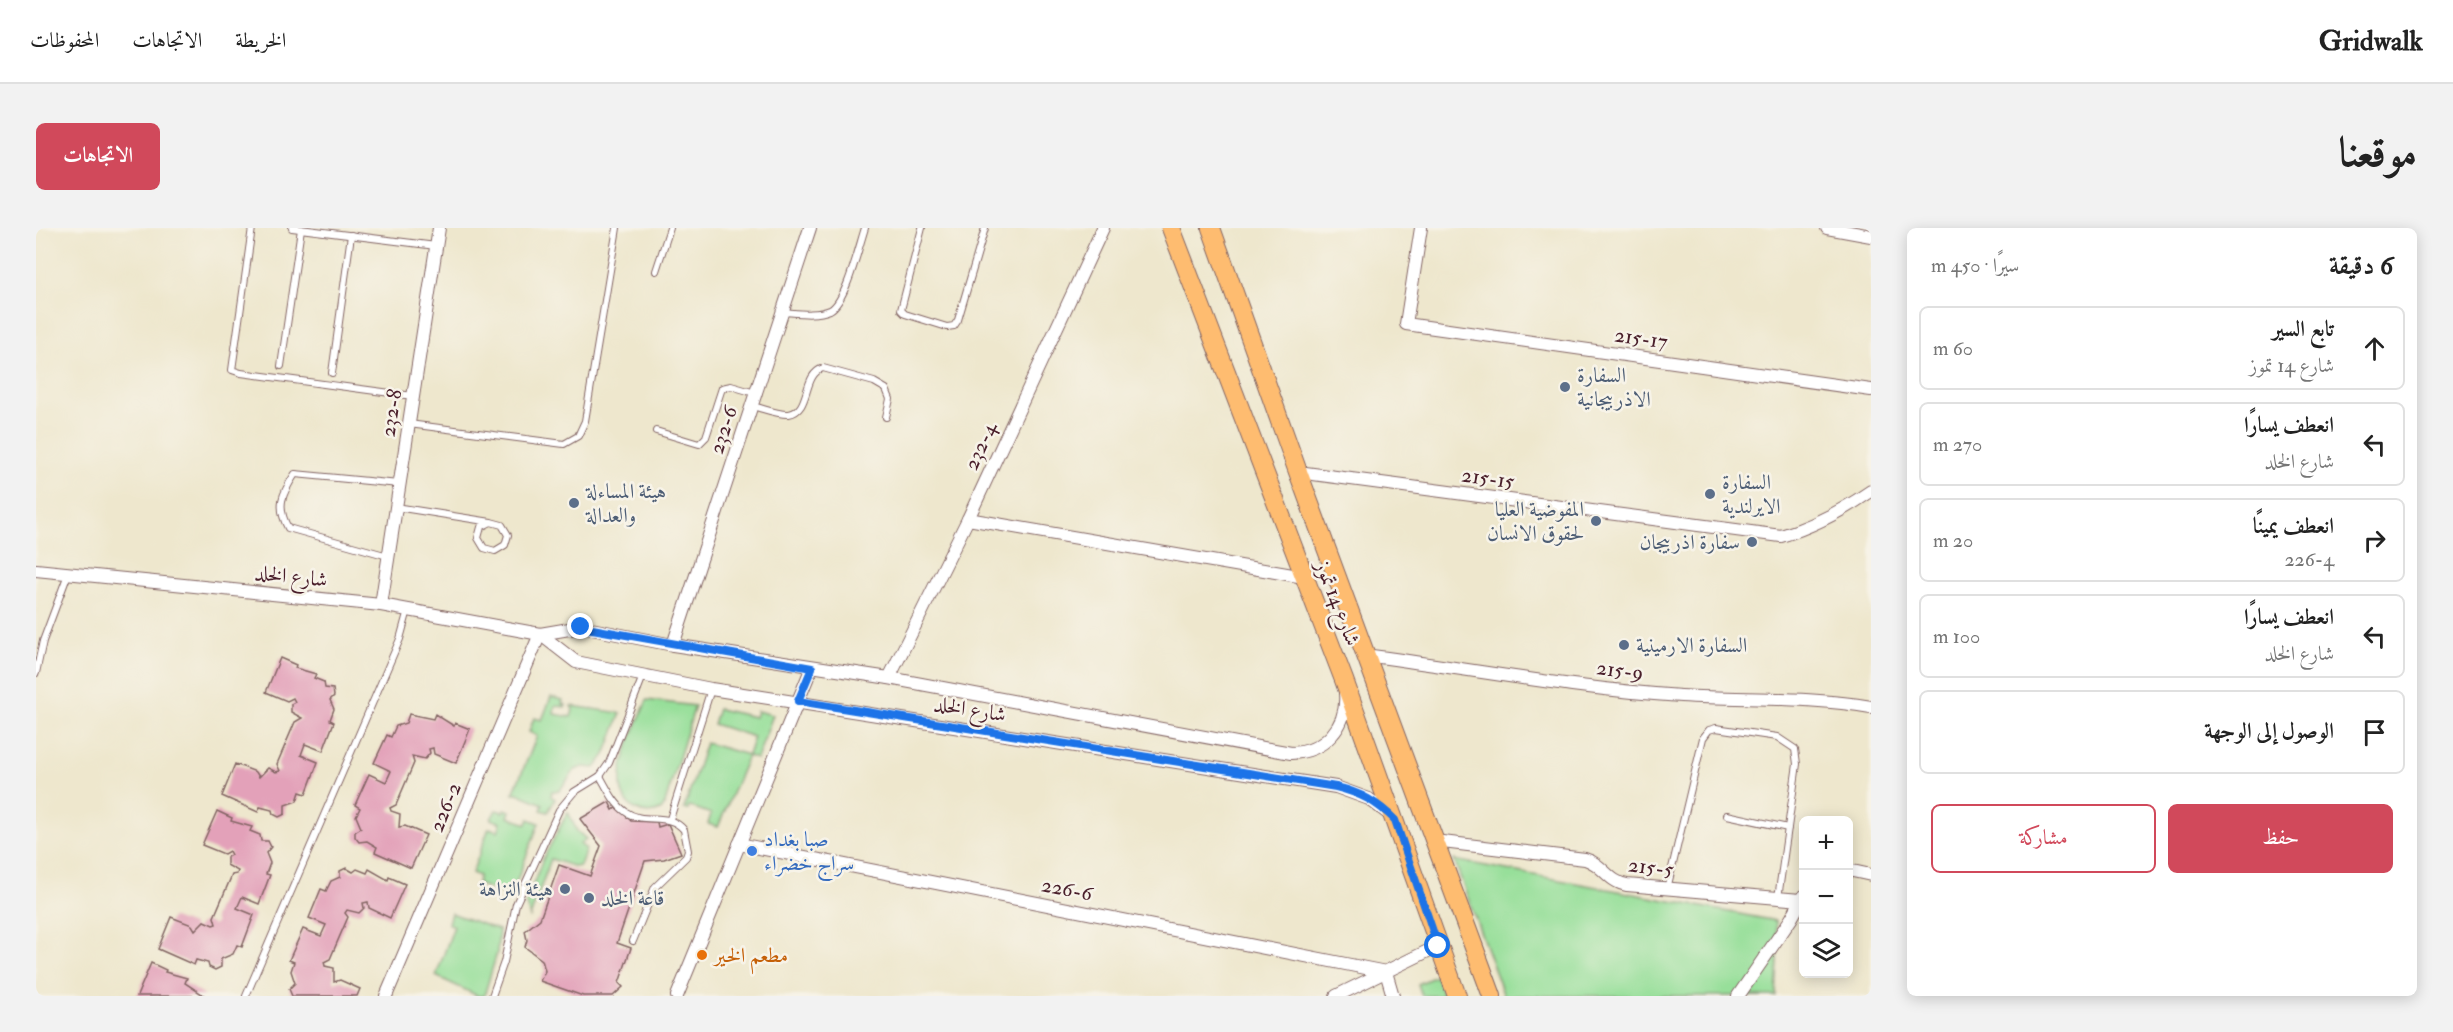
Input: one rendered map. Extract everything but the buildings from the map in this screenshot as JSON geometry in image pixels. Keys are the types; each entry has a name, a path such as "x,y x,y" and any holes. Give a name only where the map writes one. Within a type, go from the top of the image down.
{"main road":[{"name":"شارع 14 تموز","path":"1171,228 1344,680 1457,996"},
{"name":"شارع 14 تموز","path":"1211,228 1298,472 1492,996"}],"street":[{"name":"232-8","path":"381,605 439,228"},
{"name":"232-6","path":"673,645 810,228"},
{"name":"232-4","path":"889,678 968,519 1103,228"},
{"name":"215-17","path":"1421,228 1406,324 1871,390"},
{"path":"1827,228 1871,236"},
{"name":"215-15","path":"1298,472 1781,536 1810,528 1835,516 1871,491"},
{"path":"968,519 1304,577"},
{"name":"شارع الخلد","path":"36,570 408,608 540,634 581,627 673,645 889,678 1291,753 1316,749 1332,735 1345,708 1344,680"},
{"name":"شارع الخلد","path":"540,634 576,662 711,689 1336,787 1369,798 1395,820"},
{"name":"226-2","path":"386,996 540,634"},
{"name":"215-9","path":"1365,655 1642,693 1719,698 1793,699 1871,707"},
{"path":"677,996 812,668"},
{"name":"215-5","path":"1434,841 1585,859 1598,865 1607,876 1620,884 1799,898"},
{"name":"226-6","path":"739,844 1386,972"},
{"path":"1853,871 1871,875"},
{"path":"1738,996 1799,903"},
{"path":"1336,996 1438,946"},
{"path":"1386,972 1393,996"}],"lane":[{"path":"252,228 232,370 414,396"},
{"path":"292,228 436,246"},
{"path":"409,424 564,444 578,436 585,421 617,228"},
{"path":"656,271 670,228"},
{"path":"782,312 819,313 832,309 841,298 865,228"},
{"path":"922,228 901,310 908,315 951,327 958,320 985,228"},
{"path":"281,366 301,229"},
{"path":"332,373 351,236"},
{"path":"752,406 788,414 796,411 802,404 809,380 816,370 823,368 874,382 886,389 890,399 886,417"},
{"path":"656,431 699,444 706,437 722,388 731,386 756,393"},
{"path":"389,556 288,528 281,515 284,492 295,474 400,484"},
{"path":"396,507 491,522 502,525 508,535 504,545 495,551 484,548 478,538 481,527 491,522"},
{"path":"36,673 44,640 68,573"},
{"path":"246,996 400,639 408,608"},
{"path":"492,996 504,962 516,903 558,810 574,792 600,776 609,763 643,676"},
{"path":"670,819 711,689"},
{"path":"1666,889 1703,738 1709,730 1716,728 1777,737 1795,749 1797,764 1778,898"},
{"path":"600,776 626,812 648,818 670,819 684,830 686,857 655,887 633,941"},
{"path":"1727,816 1788,828"}],"green space":[{"path":"551,697 563,700 562,704 566,705 565,707 555,706 554,714 571,717 573,710 571,706 621,713 605,755 595,768 583,767 575,770 559,791 552,791 551,796 555,799 548,812 541,810 543,804 517,793 513,794 537,736 529,732 534,718 542,720"},
{"path":"647,700 695,706 665,803 662,809 648,813 635,809 625,800 621,787 624,757"},
{"path":"718,709 755,717 757,711 773,715 757,759 748,756 718,827 708,824 711,814 689,806 688,810 684,809 706,743 748,755 754,737 713,724"},
{"path":"504,809 510,811 508,817 527,824 529,819 539,823 511,896 477,884 479,876 472,873 489,828 498,831 501,823 491,819 496,810 503,812"},
{"path":"568,812 577,831 586,839 580,844 586,849 580,866 575,867 551,859 530,917 526,903 542,861"},
{"path":"1454,860 1776,921 1778,962 1776,996 1504,996"},
{"path":"451,913 499,930 497,953 484,996 478,996 436,976 454,926 448,923"},
{"path":"1436,976 1443,996 1422,996 1418,984"}],"place":[{"name":"السفارة الاذربيجانية","path":"1565,387"},
{"name":"السفارة الايرلندية","path":"1710,494"},
{"name":"هيئة المساءلة والعدالة","path":"574,503"},
{"name":"المفوضية العليا لحقوق الانسان","path":"1596,521"},
{"name":"سفارة اذربيجان","path":"1752,542"},
{"name":"السفارة الارمينية","path":"1624,645"},
{"name":"صبا بغداد سراج خضراء","path":"752,851"},
{"name":"هيئة النزاهة","path":"565,889"},
{"name":"قاعة الخلد","path":"589,898"},
{"name":"مطعم الخير","path":"702,955"}],"route":[{"path":"581,627 812,668 798,701 1336,787 1359,793 1380,806 1395,820 1438,946"}]}
